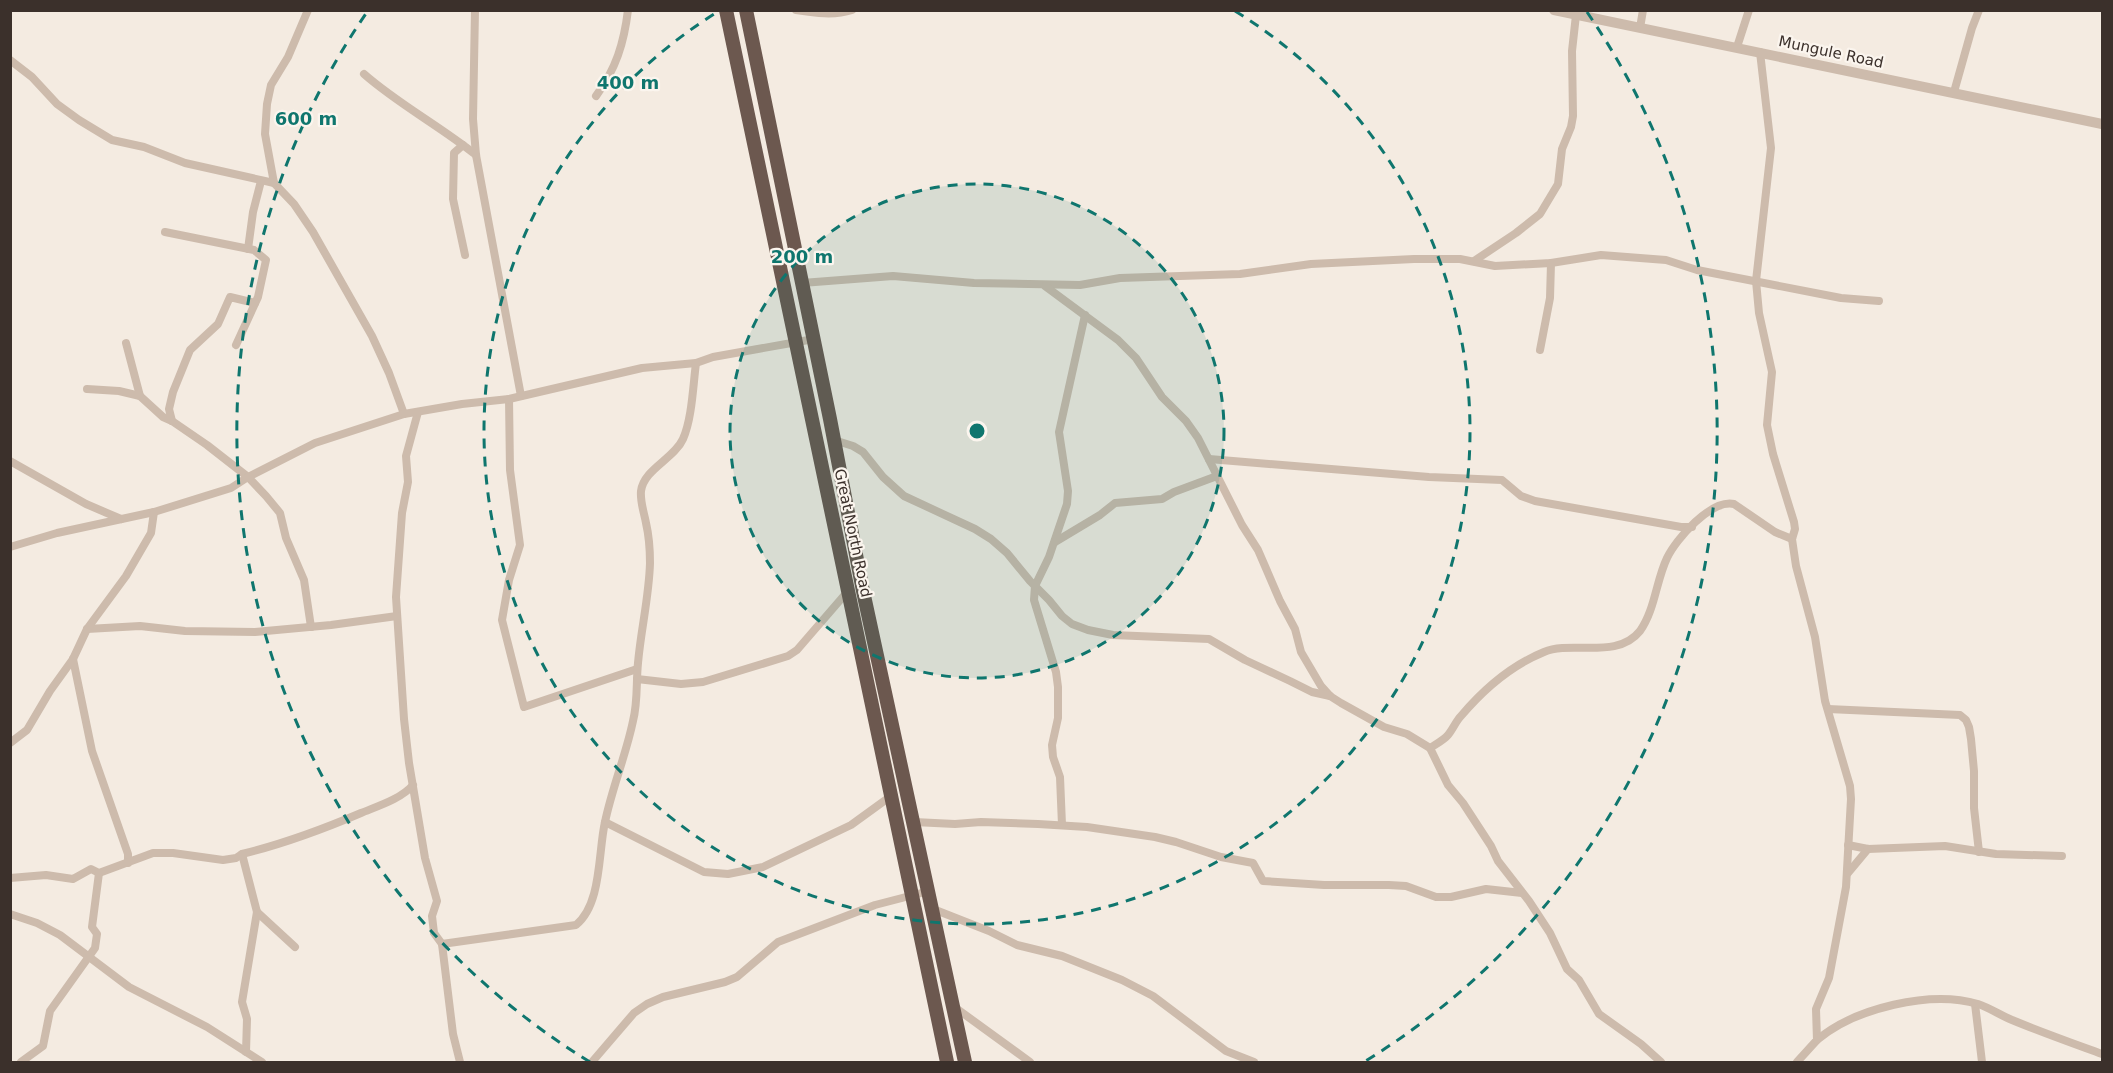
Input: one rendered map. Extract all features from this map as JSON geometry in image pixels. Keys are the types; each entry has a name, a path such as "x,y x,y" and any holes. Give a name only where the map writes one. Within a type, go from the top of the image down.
{"highway":[{"name":"Great North Road","path":"726,10 947,1062"},
{"name":"Great North Road","path":"746,10 814,339 862,591 933,909 964,1062"}],"street":[{"path":"308,10 288,57 271,85 267,104 266,134 274,183 294,204 313,232 367,327 389,374 404,414"},
{"path":"475,10 473,119 476,155 521,396"},
{"path":"596,96 616,65 626,30 628,10"},
{"path":"796,10 820,14 843,13 852,10"},
{"name":"Mungule Road","path":"1554,10 2103,124"},
{"path":"1640,28 1643,10"},
{"path":"1737,47 1749,10"},
{"path":"1954,92 1979,10"},
{"path":"1474,261 1540,214 1558,184 1562,149 1574,116 1572,51 1576,15"},
{"path":"1760,52 1771,148 1756,281 1759,313 1772,372 1767,425 1773,454 1794,522 1795,529 1792,539 1796,566 1815,637 1828,709 1850,786 1851,799 1848,873 1829,978 1816,1009 1817,1040"},
{"path":"10,60 32,77 57,104 105,137 144,147 185,163 274,183"},
{"path":"364,74 476,155"},
{"path":"463,145 454,153 453,199 465,255"},
{"path":"248,249 253,212 261,181"},
{"path":"165,232 254,250 266,260 255,303 237,345"},
{"path":"802,283 892,276 974,283 1080,285 1120,278 1240,274 1311,264 1414,258 1474,261 1482,265 1495,266 1551,263 1601,255 1666,260 1697,270 1841,298 1879,301"},
{"path":"1540,350 1550,298 1551,263"},
{"path":"1044,286 1118,340 1136,358 1162,397 1186,421 1198,438 1242,525 1258,550 1295,629 1301,652 1310,669 1330,696"},
{"path":"172,421 169,410 173,392 190,350 218,324 230,297 255,303"},
{"path":"1062,825 1060,777 1053,757 1052,745 1058,718 1059,693 1056,672 1034,600 1035,586 1063,520 1068,491 1059,432 1085,315"},
{"path":"10,547 57,533 154,512 231,488 315,443 404,414 509,399 642,368 696,363 713,357 814,339"},
{"path":"126,343 140,396"},
{"path":"442,944 576,925 596,889 605,822 634,719 637,698 637,674 650,563 641,489 648,476 683,440 696,363"},
{"path":"87,389 119,391 140,396 163,417 172,421 248,477 280,513 286,538 304,580 311,627"},
{"path":"509,399 510,470 520,545 509,580 502,620 524,707 637,674 681,684 703,682 788,656 797,650 848,591"},
{"path":"418,412 406,456 408,482 398,552 397,616 404,719 413,785 425,858 437,901 432,916 434,933 442,944 453,1034 460,1062"},
{"path":"834,440 863,452 889,483 904,495 991,539 1007,553 1062,616 1072,624 1113,635 1209,639 1245,660 1312,692 1330,696 1384,727 1407,734 1430,748 1448,785 1468,811 1498,861 1550,933 1567,969 1579,980 1599,1014 1641,1044 1661,1062"},
{"path":"1209,459 1248,464 1349,469 1429,477 1502,480 1521,496 1535,501 1692,527"},
{"path":"10,461 86,504 122,519"},
{"path":"1054,542 1100,515 1115,503 1162,500 1174,492 1217,476"},
{"path":"1430,748 1447,737 1459,718 1485,691 1531,659 1546,651 1604,648 1622,644 1639,633 1647,618 1667,558 1692,527 1718,504 1727,502 1751,513 1775,532 1792,539"},
{"path":"10,743 27,730 50,691 73,660 87,629 126,576 151,533 154,512"},
{"path":"87,629 140,626 185,631 255,632 397,616"},
{"path":"73,660 92,751 128,854 128,863"},
{"path":"1828,709 1960,715 1966,720 1971,739 1974,808 1979,852"},
{"path":"10,878 46,875 72,879 91,869 99,873 153,853 173,853 223,860 236,858 242,854 292,841 333,825 393,799 409,790 413,785"},
{"path":"605,822 694,868 715,874 734,874 763,867 851,825 891,796"},
{"path":"914,822 1062,825 1155,837 1221,857 1247,861 1257,866 1263,881 1324,885 1406,886 1436,897 1451,897 1486,889 1522,893"},
{"path":"1848,844 1868,849 1945,846 2011,855 2062,856"},
{"path":"1848,873 1868,849"},
{"path":"242,854 257,912 242,1002 248,1019 246,1052"},
{"path":"21,1062 43,1046 50,1011 95,948 97,934 92,927 99,873"},
{"path":"592,1062 634,1013 647,1004 663,997 725,982 746,970 778,942 875,905 929,891"},
{"path":"933,909 989,931 1017,945 1062,956 1122,980 1153,996 1226,1051 1254,1062"},
{"path":"257,912 295,946"},
{"path":"10,914 45,927 88,955 129,987 207,1027 262,1062"},
{"path":"1797,1062 1830,1029 1862,1015 1913,1001 1941,1000 1976,1004 2103,1054"},
{"path":"1976,1004 1982,1062"},
{"path":"952,1005 1030,1062"}]}
